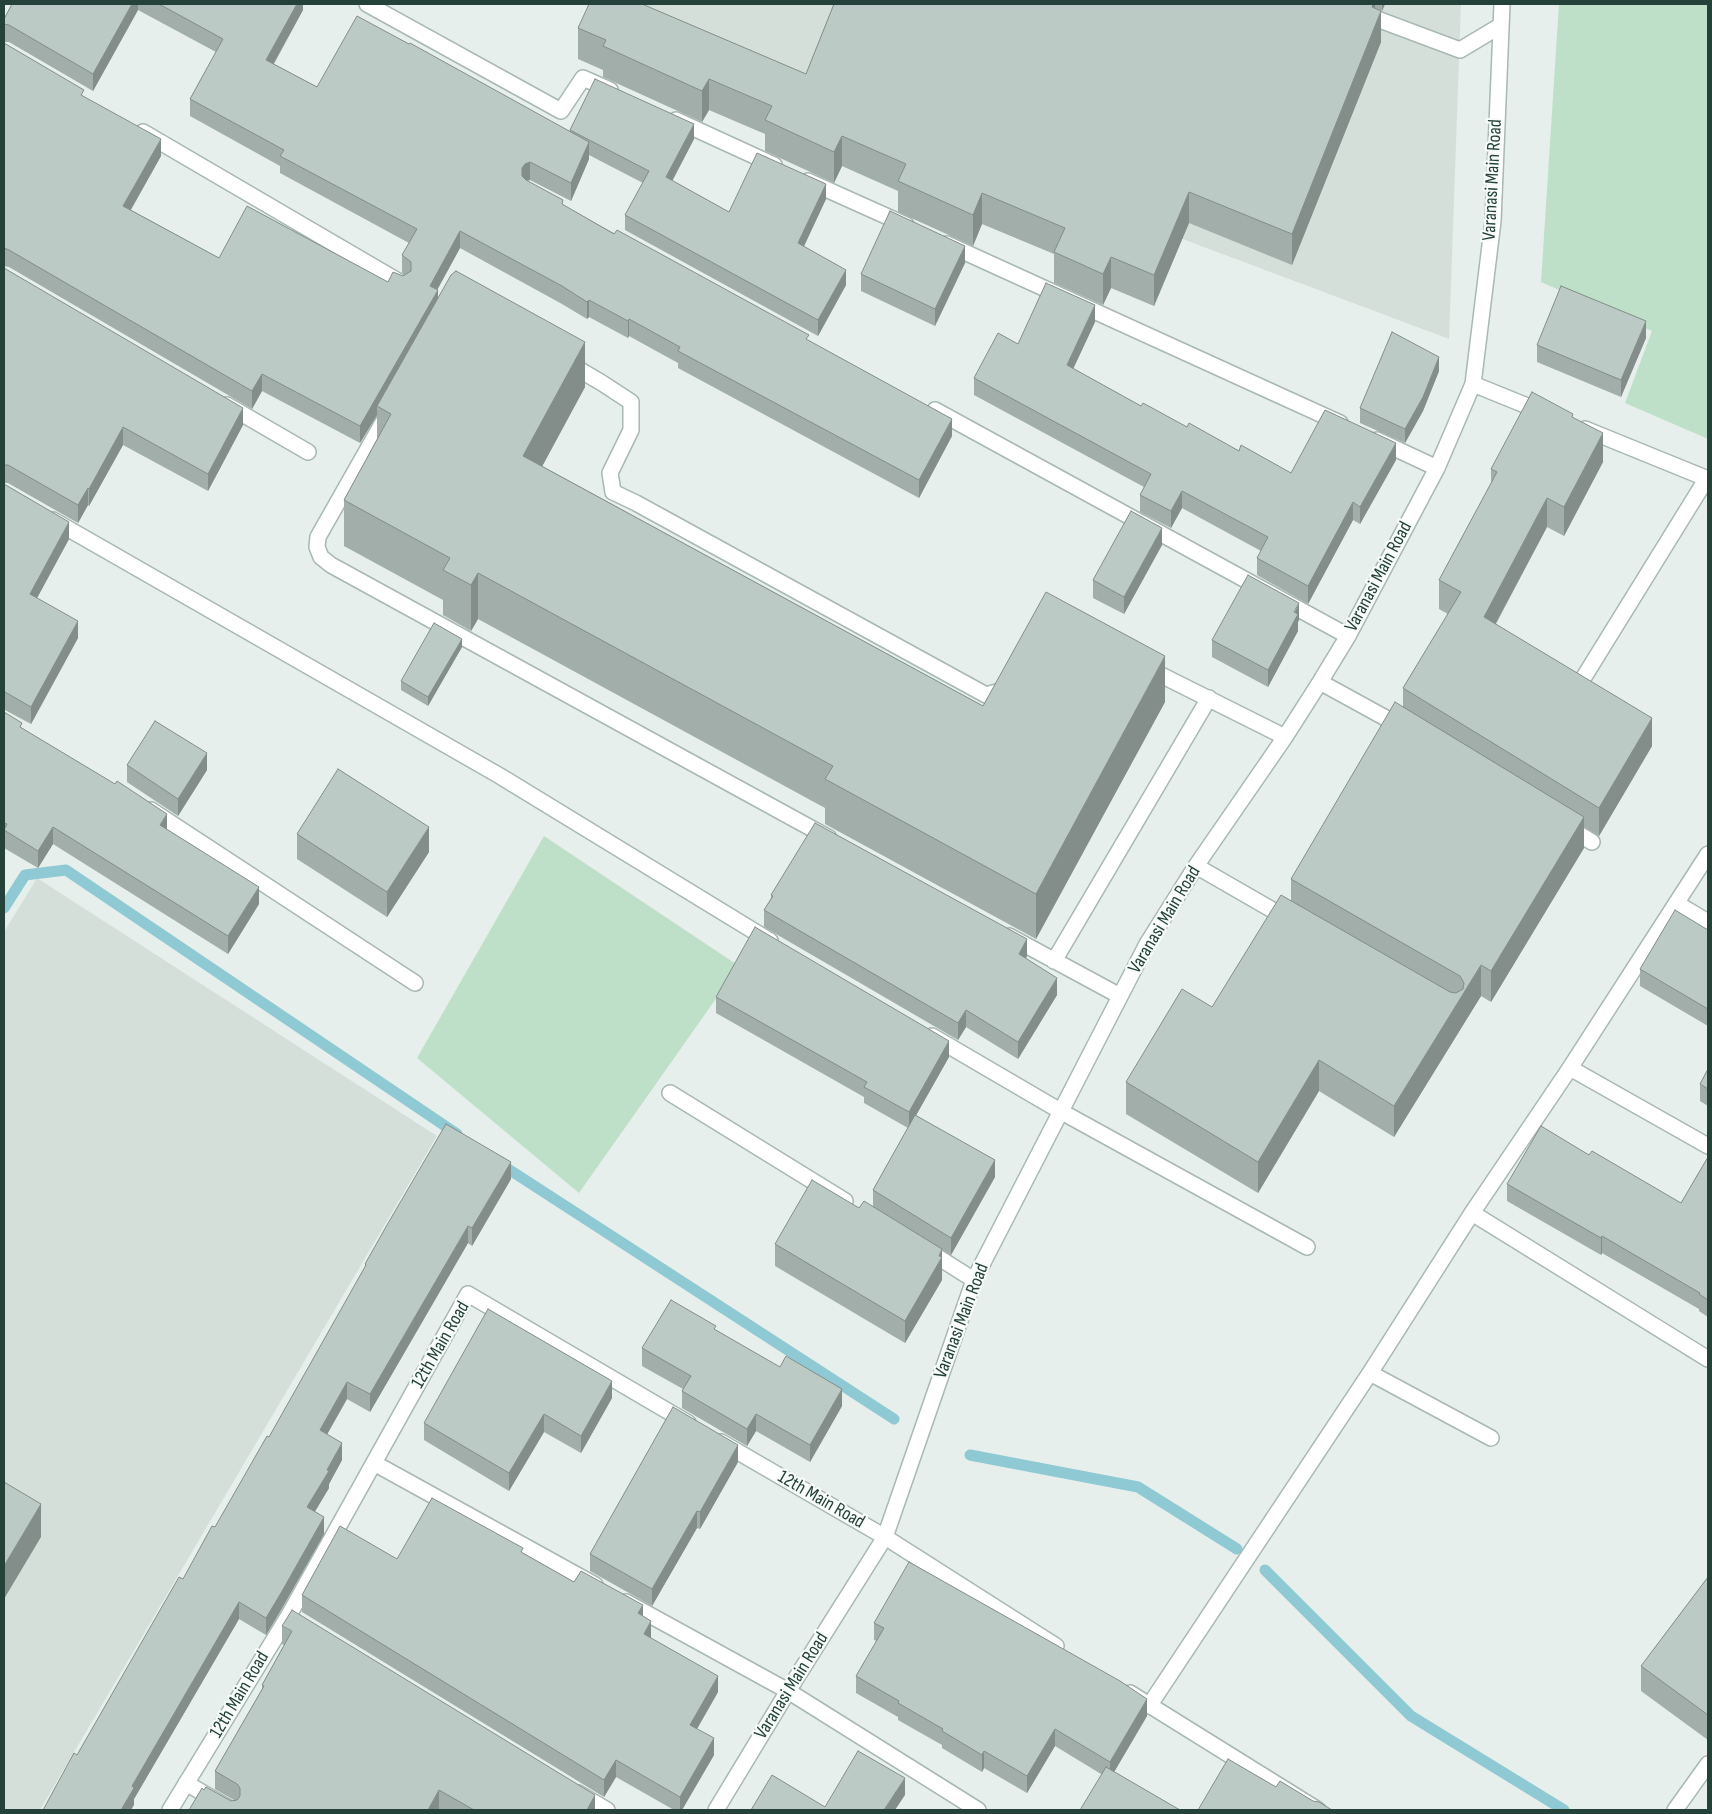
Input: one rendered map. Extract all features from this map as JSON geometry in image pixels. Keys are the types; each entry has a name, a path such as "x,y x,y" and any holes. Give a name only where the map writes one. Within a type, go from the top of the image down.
{"street":[{"path":"367,4 561,111 583,78 619,94"},
{"path":"1337,4 1460,50 1500,26"},
{"name":"Varanasi Main Road","path":"716,1810 885,1537 974,1280 1147,944 1196,866 1285,737 1320,682 1348,636 1437,468 1473,384 1493,220 1502,4"},
{"path":"664,115 919,231"},
{"path":"131,124 403,284"},
{"path":"937,239 1437,468"},
{"path":"552,355 602,383 631,402 631,430 610,473 613,492 986,695 1004,690 1012,673"},
{"path":"1473,384 1554,416"},
{"path":"215,398 308,452"},
{"path":"395,401 318,537 317,547 321,557 331,565 845,846"},
{"path":"921,403 1348,636"},
{"path":"1572,424 1708,478 1584,677"},
{"path":"38,511 492,771 782,948"},
{"path":"1131,660 1285,737"},
{"path":"1320,682 1418,736"},
{"path":"1054,961 1209,698"},
{"path":"136,800 415,983"},
{"path":"1550,817 1592,842"},
{"path":"1149,1706 1370,1373 1472,1213 1570,1068 1708,854"},
{"path":"1196,866 1302,927"},
{"path":"1676,903 1708,922"},
{"path":"993,928 1120,996"},
{"path":"917,1028 1062,1112 1307,1247"},
{"path":"1570,1068 1708,1146"},
{"path":"670,1093 856,1207"},
{"path":"1472,1213 1708,1359"},
{"path":"915,1243 974,1280"},
{"name":"12th Main Road","path":"170,1810 293,1618 374,1463 468,1294 885,1537 1066,1653"},
{"path":"1370,1373 1490,1438"},
{"path":"374,1463 788,1691 978,1810"},
{"path":"1116,1684 1318,1810"},
{"path":"1675,1810 1708,1764"},
{"path":"186,1783 232,1810"},
{"path":"565,1785 606,1810"}],"shaded area":[{"path":"631,4 1461,4 1449,339 615,26"},
{"path":"37,878 437,1136 40,1810 4,1810 4,932"}],"green space":[{"path":"1559,4 1708,4 1708,439 1625,403 1652,331 1541,282"},
{"path":"544,836 739,966 579,1193 417,1058"}],"building":[{"path":"12,4 132,4 93,74 9,25 4,24 4,19"},
{"path":"159,4 297,4 266,60 317,87 357,16 410,43 589,142 571,183 530,162 522,168 522,176 563,200 562,204 614,234 617,230 809,335 806,339 952,419 919,480 678,351 680,347 629,319 628,321 589,300 587,302 562,286 460,231 430,286 438,290 360,426 262,374 252,391 4,248 4,43 84,90 81,95 161,139 123,206 219,258 247,206 388,282 393,272 403,276 411,271 411,262 402,255 417,229 280,156 284,150 190,99 223,39"},
{"path":"589,4 642,4 806,74 834,4 1373,4 1372,7 1381,11 1292,234 1189,192 1154,275 1111,257 1103,274 1054,252 1065,228 982,193 973,215 898,181 906,164 842,136 834,152 765,120 772,106 709,79 702,91 603,46 606,40 578,28"},
{"path":"595,79 694,124 666,177 729,212 757,153 826,184 798,243 846,270 818,320 625,215 649,171 570,130"},
{"path":"890,211 965,246 935,309 861,274"},
{"path":"4,268 243,408 208,474 123,427 89,489 78,505 8,465 4,465"},
{"path":"456,271 585,342 523,456 983,706 1046,592 1165,656 1036,894 825,779 833,766 478,573 471,585 443,570 450,558 344,500 391,414 377,406 451,275"},
{"path":"1046,283 1095,305 1067,365 1141,406 1143,403 1187,427 1189,423 1239,451 1241,445 1291,473 1325,410 1396,443 1360,507 1353,502 1308,586 1257,558 1268,537 1182,491 1171,511 1140,495 1151,474 974,378 998,333 1018,344"},
{"path":"1561,286 1646,321 1621,380 1537,345"},
{"path":"1392,332 1439,357 1423,397 1405,429 1360,408"},
{"path":"1532,392 1573,414 1572,417 1603,433 1564,507 1547,498 1484,617 1652,718 1599,808 1403,688 1461,592 1439,580 1497,472 1491,469"},
{"path":"4,484 69,522 30,594 78,621 31,707 4,693"},
{"path":"1131,511 1162,528 1124,597 1093,580"},
{"path":"1248,575 1299,603 1294,612 1298,614 1268,670 1212,640"},
{"path":"434,623 462,639 428,697 401,681"},
{"path":"1395,702 1584,817 1491,971 1481,965 1394,1106 1319,1060 1258,1162 1126,1082 1182,989 1212,1007 1281,895 1450,992 1456,993 1463,989 1464,983 1460,976 1291,879"},
{"path":"4,712 22,723 20,727 115,784 117,781 167,814 160,825 259,887 228,936 53,827 38,851 4,830 7,824 4,823"},
{"path":"155,721 207,753 178,799 127,765"},
{"path":"338,769 429,827 387,892 297,834"},
{"path":"815,823 1027,939 1019,954 1057,978 1018,1042 966,1010 958,1023 764,910 773,896 771,895"},
{"path":"1675,910 1708,930 1708,1009 1640,969"},
{"path":"755,927 949,1041 909,1112 864,1087 867,1082 716,997"},
{"path":"1708,1069 1708,1089 1700,1084"},
{"path":"915,1115 995,1160 951,1238 873,1190"},
{"path":"446,1124 511,1162 472,1228 468,1226 370,1394 347,1382 320,1430 342,1443 327,1470 329,1471 307,1507 324,1517 281,1593 266,1618 239,1602 132,1786 134,1788 121,1810 43,1810 74,1753 77,1755 179,1577 183,1579 212,1526 215,1527 267,1436 269,1437 387,1225"},
{"path":"1541,1126 1589,1155 1592,1151 1681,1203 1708,1157 1708,1300 1700,1293 1602,1236 1601,1238 1507,1184"},
{"path":"812,1180 859,1208 864,1201 942,1249 939,1256 942,1257 905,1321 775,1244"},
{"path":"671,1300 716,1326 714,1329 780,1367 786,1356 842,1389 810,1445 756,1414 747,1429 682,1391 691,1376 642,1348"},
{"path":"488,1309 612,1381 581,1436 544,1414 509,1473 424,1423"},
{"path":"673,1407 738,1445 700,1512 697,1511 652,1589 590,1554"},
{"path":"4,1482 41,1504 4,1566"},
{"path":"432,1498 523,1548 521,1552 574,1582 581,1571 643,1605 638,1613 651,1621 644,1634 718,1676 690,1725 714,1738 680,1797 616,1760 604,1780 302,1595 340,1526 397,1559"},
{"path":"909,1562 1120,1681 1147,1699 1110,1762 1055,1729 1027,1776 984,1751 982,1755 942,1731 943,1729 898,1703 899,1701 856,1676 884,1628 874,1623"},
{"path":"1708,1577 1708,1715 1641,1666"},
{"path":"292,1610 595,1795 587,1810 474,1810 439,1790 428,1810 189,1810 202,1788 204,1790 206,1787 231,1801 237,1800 240,1796 240,1788 237,1784 215,1771 264,1686 262,1685 292,1631 282,1626"},
{"path":"858,1751 905,1778 884,1810 751,1810 772,1775 825,1807"},
{"path":"1228,1759 1276,1787 1280,1781 1332,1810 1198,1810"},
{"path":"1106,1767 1180,1810 1080,1810"}],"waterway":[{"path":"4,908 25,875 66,870 457,1134"},
{"path":"499,1163 894,1419"},
{"path":"970,1455 1138,1487 1237,1549"},
{"path":"1265,1570 1411,1716 1564,1810"}]}
